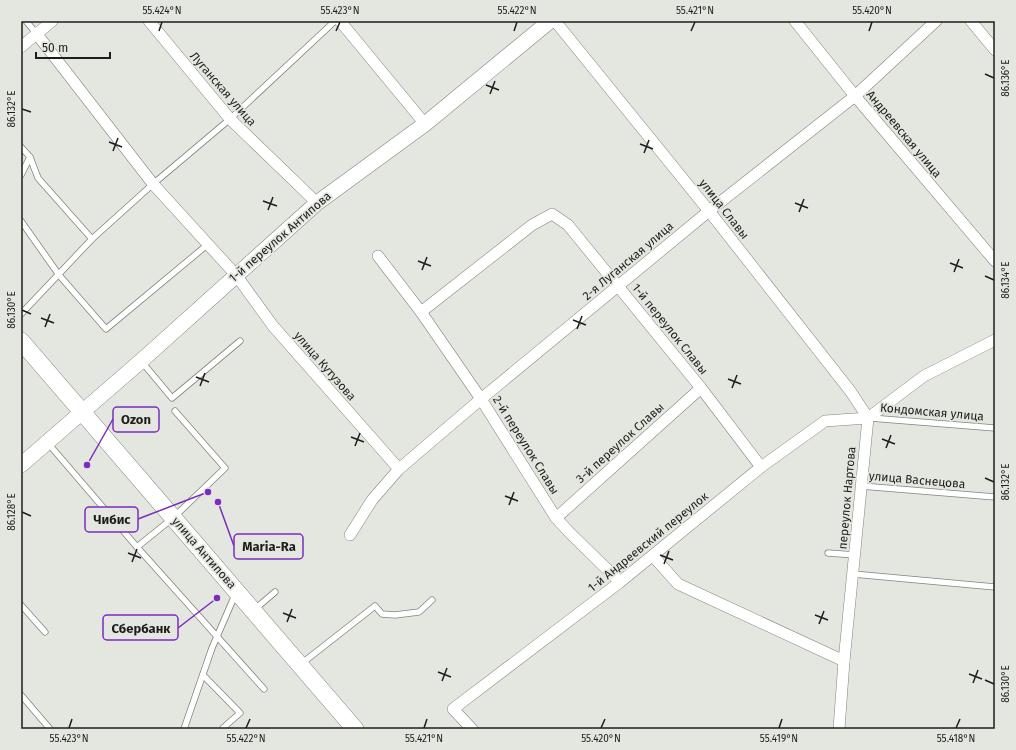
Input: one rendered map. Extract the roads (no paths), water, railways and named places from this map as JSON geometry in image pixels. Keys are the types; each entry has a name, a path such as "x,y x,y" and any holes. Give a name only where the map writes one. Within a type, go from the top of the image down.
{"main road":[{"name":"1-й переулок Антипова","path":"21,465 141,361 317,203 425,124 550,21"},
{"name":"улица Антипова","path":"21,341 355,729"}],"street":[{"path":"21,47 52,21"},
{"name":"Луганская улица","path":"149,21 230,119 317,203"},
{"path":"340,21 425,124"},
{"name":"улица Славы","path":"555,21 709,211 851,392 868,418"},
{"name":"Андреевская улица","path":"796,21 855,96 995,261"},
{"name":"2-я Луганская улица","path":"350,535 372,500 399,469 709,211 855,96 936,21"},
{"path":"971,21 995,50"},
{"name":"улица Кутузова","path":"36,33 153,184 207,245 236,275 273,326 399,469"},
{"name":"1-й переулок Славы","path":"421,312 532,225 552,214 568,225 701,388 761,467"},
{"name":"2-й переулок Славы","path":"378,256 421,312 482,399 556,518 620,582"},
{"path":"868,418 924,376 995,340"},
{"name":"3-й переулок Славы","path":"556,518 701,388"},
{"name":"1-й Андреевский переулок","path":"472,729 452,709 620,582 761,467 826,421 868,418"},
{"name":"переулок Нартова","path":"839,729 844,661 868,418"},
{"path":"653,556 678,584 844,661"}],"lane":[{"path":"26,21 36,33"},
{"path":"21,314 92,239 153,184 230,119 335,21"},
{"path":"21,147 30,157 38,178 92,239"},
{"path":"21,175 30,157"},
{"path":"21,221 59,275 106,329 207,245"},
{"path":"141,361 172,398 240,341"},
{"path":"137,547 173,518 225,468 175,411"},
{"name":"Кондомская улица","path":"868,418 995,428"},
{"path":"48,442 137,547 264,689"},
{"name":"улица Васнецова","path":"861,486 995,497"},
{"path":"828,553 855,555"},
{"path":"853,574 995,587"},
{"path":"184,729 217,637 237,591"},
{"path":"253,610 275,592"},
{"path":"299,665 375,606 382,614 395,615 419,612 432,600"},
{"path":"21,605 45,632"},
{"path":"203,675 240,713 224,728"},
{"path":"21,695 50,729"}],"place":[{"name":"Ozon","path":"87,465"},
{"name":"Чибис","path":"208,492"},
{"name":"Maria-Ra","path":"218,502"},
{"name":"Сбербанк","path":"217,598"}]}
